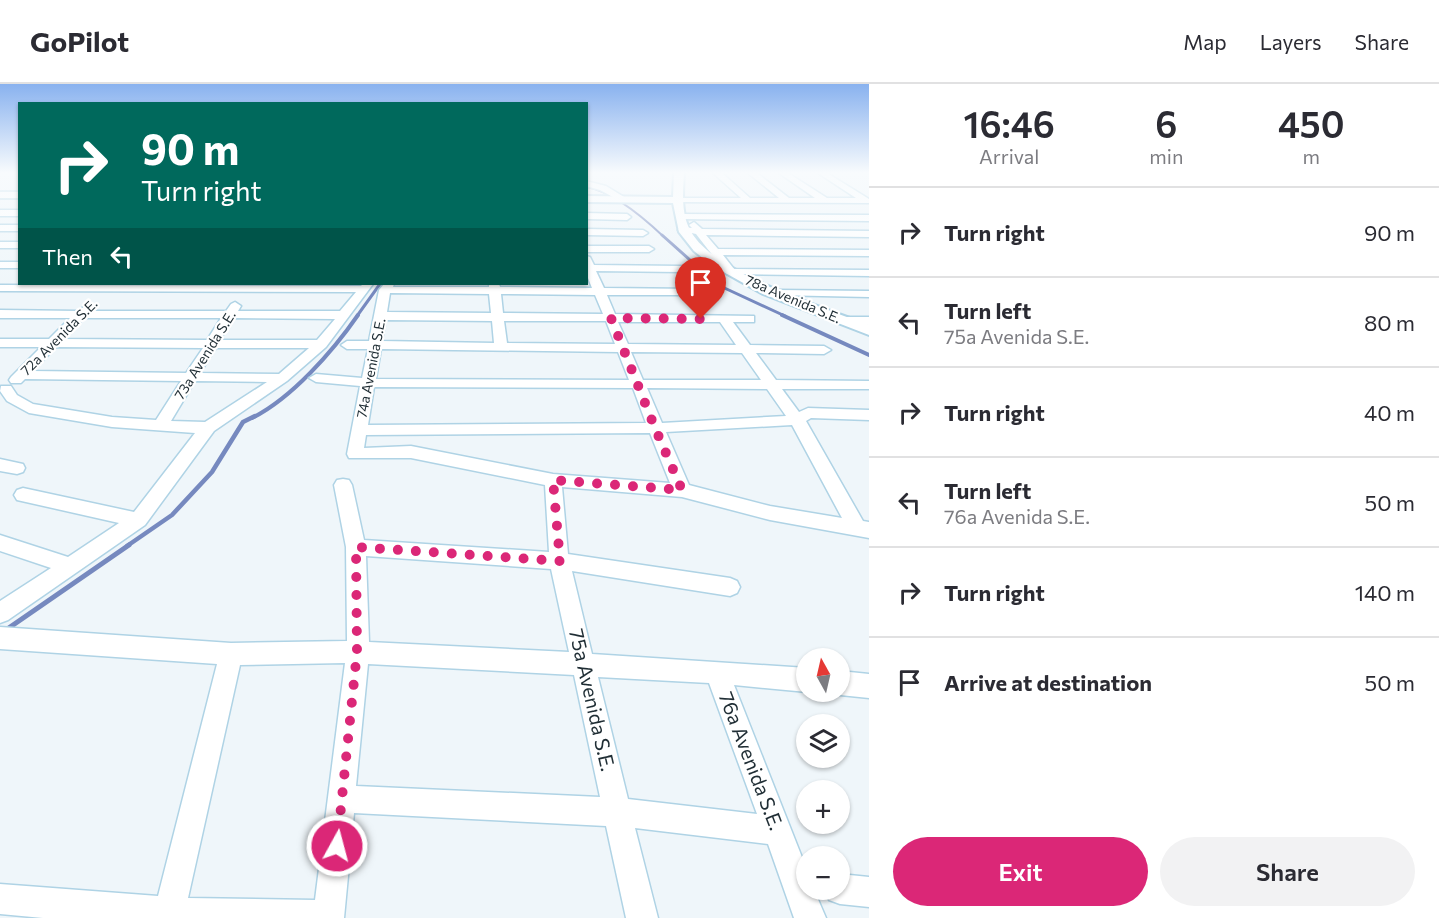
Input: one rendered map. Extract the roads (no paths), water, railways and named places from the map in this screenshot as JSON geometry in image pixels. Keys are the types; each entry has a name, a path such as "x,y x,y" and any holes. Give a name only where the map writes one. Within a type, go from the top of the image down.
{"street":[{"path":"681,212 684,222 699,232 731,272 869,273"},
{"path":"808,212 839,234"},
{"path":"1,213 18,213"},
{"path":"588,216 627,217"},
{"path":"684,222 869,218"},
{"name":"78a Avenida S.E.","path":"684,222 700,251 731,272 869,330"},
{"path":"0,228 18,228"},
{"path":"588,232 643,233"},
{"path":"699,232 869,234"},
{"path":"0,245 18,245"},
{"path":"588,249 649,249"},
{"path":"717,252 869,253"},
{"path":"0,265 18,266"},
{"path":"681,269 588,265 682,490"},
{"name":"72a Avenida S.E.","path":"3,389 21,375 109,286"},
{"name":"73a Avenida S.E.","path":"160,426 247,286"},
{"path":"0,288 366,286"},
{"name":"74a Avenida S.E.","path":"0,613 138,520 208,427 282,378 321,344 366,286"},
{"path":"387,287 697,292"},
{"name":"74a Avenida S.E.","path":"387,287 355,454 411,452 553,480"},
{"path":"494,287 501,348"},
{"path":"778,293 869,294"},
{"path":"0,314 345,315"},
{"path":"382,316 750,319"},
{"path":"723,319 797,420 863,529"},
{"path":"845,321 869,321"},
{"path":"0,343 321,344"},
{"path":"347,345 824,350"},
{"path":"21,375 282,378"},
{"path":"316,378 369,383 869,385"},
{"path":"3,389 12,398 29,408 112,422 208,427"},
{"path":"359,430 655,428 797,420 808,413 869,416"},
{"path":"0,465 17,468"},
{"path":"553,480 682,490 770,513 863,529"},
{"name":"75a Avenida S.E.","path":"553,480 560,561 642,918"},
{"path":"0,899 37,910 169,916 328,917 357,652 356,547 343,485"},
{"path":"24,495 138,520"},
{"path":"0,543 70,566"},
{"path":"356,547 560,561 730,587"},
{"path":"5,639 85,642 231,654 357,652 717,672 796,679"},
{"path":"169,916 231,654"},
{"name":"76a Avenida S.E.","path":"717,672 778,831 796,870"},
{"path":"850,684 869,686"},
{"path":"342,799 617,812 778,831"},
{"path":"850,890 869,892"},
{"name":"76a Avenida S.E.","path":"806,900 810,918"}],"waterway":[{"path":"635,212 664,237"},
{"path":"662,235 718,285 785,316"},
{"path":"357,316 379,285"},
{"path":"252,418 282,399 297,386 337,343 358,315"},
{"path":"782,315 869,355"},
{"path":"127,546 172,515 212,472 243,422 255,416"},
{"path":"0,634 129,545"}]}
